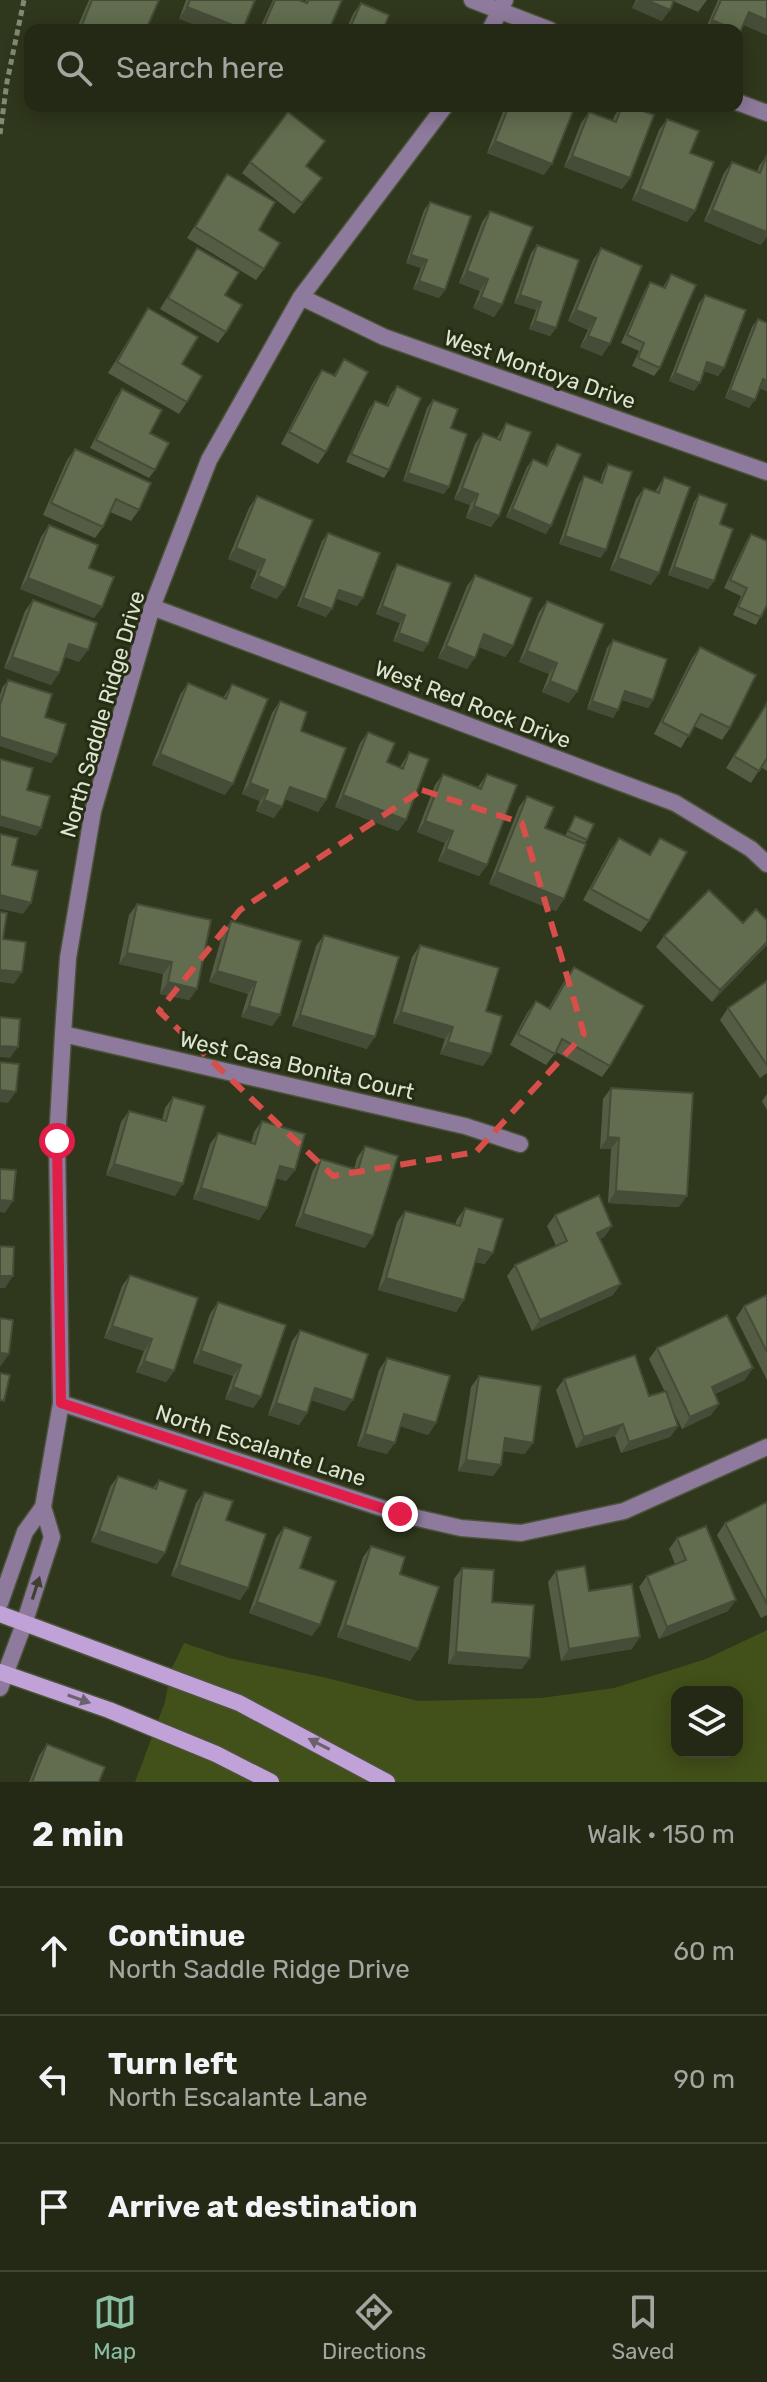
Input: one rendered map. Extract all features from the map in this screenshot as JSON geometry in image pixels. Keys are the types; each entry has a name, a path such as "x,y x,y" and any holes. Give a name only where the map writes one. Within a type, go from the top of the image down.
{"street":[{"path":"472,0 503,6 538,24"},
{"path":"493,24 503,6"},
{"path":"743,104 767,113"},
{"name":"North Saddle Ridge Drive","path":"0,1603 25,1532 43,1507 61,1403 57,1141 68,958 93,811 152,607 209,460 301,297 440,112"},
{"name":"West Montoya Drive","path":"301,297 384,337 767,472"},
{"name":"West Red Rock Drive","path":"152,607 675,803 751,849 767,864"},
{"name":"West Casa Bonita Court","path":"63,1034 465,1126 520,1144"},
{"name":"North Escalante Lane","path":"61,1403 400,1514 461,1528 521,1533 624,1511 767,1447"},
{"name":"North Saddle Ridge Drive","path":"2,1678 24,1624 52,1537 43,1507"},
{"path":"0,1614 239,1703 387,1782"},
{"path":"2,1678 109,1710 216,1754 271,1782"}],"path":[{"path":"0,134 24,0"}],"highlighted area":[{"path":"422,790 522,823 584,1034 476,1152 333,1176 159,1011 240,910"}],"green space":[{"path":"767,1630 767,1782 135,1782 165,1702 171,1670 184,1643 229,1658 418,1701 541,1698 614,1688 706,1659"}],"building":[{"path":"92,0 159,0 149,24 82,24"},
{"path":"190,0 255,0 245,24 230,24 187,7"},
{"path":"275,0 307,3 309,0 342,0 332,24 265,24"},
{"path":"647,0 674,0 670,10"},
{"path":"721,0 767,0 767,20 749,12 743,25 712,20"},
{"path":"361,3 389,15 385,24 352,24"},
{"path":"288,112 325,141 306,166 322,178 302,203 250,162"},
{"path":"507,112 573,112 552,164 495,141"},
{"path":"589,112 616,122 620,112 654,115 630,178 572,156"},
{"path":"667,119 699,131 690,153 714,162 695,211 640,189"},
{"path":"767,155 767,232 712,210 732,162 760,173"},
{"path":"227,174 275,202 259,230 280,243 264,269 195,227"},
{"path":"430,202 471,216 445,290 419,281 427,260 411,255"},
{"path":"490,211 533,227 502,305 481,297 488,279 467,271"},
{"path":"537,245 579,260 556,328 535,321 541,302 520,295"},
{"path":"197,248 239,272 225,295 242,305 226,332 168,298"},
{"path":"601,248 642,266 610,344 588,336 596,318 576,310"},
{"path":"671,274 696,285 660,368 638,358 644,343 627,335 650,282 665,288"},
{"path":"705,295 746,310 724,368 707,362 700,383 675,373"},
{"path":"148,308 198,337 182,364 202,376 187,402 117,362"},
{"path":"758,319 767,323 767,381 763,379 755,400 730,390"},
{"path":"344,359 368,372 326,452 289,432 322,370 335,376"},
{"path":"397,386 421,398 389,470 351,454 375,401 388,406"},
{"path":"122,389 162,410 150,433 169,443 155,470 96,440"},
{"path":"433,400 458,409 451,428 467,434 449,487 408,473"},
{"path":"506,423 531,432 499,516 474,506 478,494 462,488 483,433 500,440"},
{"path":"557,444 581,454 551,526 512,509 533,459 547,466"},
{"path":"75,449 151,483 139,510 116,499 103,527 51,503"},
{"path":"608,464 632,472 606,550 565,536 584,476 602,483"},
{"path":"664,477 690,487 659,573 618,558 644,488 659,493"},
{"path":"699,494 727,504 720,524 733,529 714,581 674,567"},
{"path":"257,496 313,520 285,588 258,576 265,560 236,548"},
{"path":"49,525 98,545 89,568 114,577 102,607 28,578"},
{"path":"328,533 380,553 363,598 339,590 332,609 303,598"},
{"path":"751,534 767,541 767,605 761,617 738,607 747,588 730,580"},
{"path":"397,564 451,583 428,644 399,633 405,615 382,606"},
{"path":"475,575 532,598 513,646 484,634 475,658 446,646"},
{"path":"33,600 97,623 88,650 69,644 59,673 12,657"},
{"path":"547,601 604,624 577,692 550,681 557,663 527,651"},
{"path":"613,640 667,659 653,700 625,691 618,710 592,701"},
{"path":"700,647 756,675 730,728 701,714 689,736 662,722"},
{"path":"8,680 52,694 45,717 66,724 57,755 0,737 0,705"},
{"path":"188,683 226,699 232,684 268,699 233,784 160,754"},
{"path":"280,701 307,712 301,731 346,748 326,800 290,787 282,807 264,800 268,790 250,783"},
{"path":"767,703 767,758 759,771 734,756"},
{"path":"368,732 395,743 387,762 403,769 409,752 429,759 406,820 343,795"},
{"path":"0,759 33,768 27,790 50,796 41,828 0,816"},
{"path":"443,774 481,789 487,774 517,785 487,865 446,849 453,831 425,821"},
{"path":"527,796 554,807 545,828 586,844 564,899 497,872"},
{"path":"575,816 594,824 587,840 568,831"},
{"path":"0,834 18,838 12,865 38,871 31,903 0,895"},
{"path":"619,838 650,855 660,838 687,852 649,921 591,889"},
{"path":"709,890 743,923 756,909 767,920 767,942 720,990 664,936"},
{"path":"137,904 211,920 197,989 168,982 172,962 127,953"},
{"path":"0,912 7,913 3,939 26,942 22,972 0,970"},
{"path":"231,921 301,941 280,1015 249,1006 256,982 217,971"},
{"path":"324,935 399,957 375,1037 300,1015"},
{"path":"420,945 499,968 486,1011 502,1016 491,1054 448,1042 453,1027 401,1012"},
{"path":"574,967 644,1006 610,1066 562,1039 555,1054 518,1034 536,1001 550,1009"},
{"path":"767,981 767,1065 728,1008"},
{"path":"0,1017 20,1019 18,1047 0,1046"},
{"path":"0,1062 19,1064 16,1092 0,1090"},
{"path":"611,1088 693,1093 687,1196 616,1191 619,1138 608,1137"},
{"path":"173,1097 205,1106 183,1184 114,1164 129,1111 166,1121"},
{"path":"262,1121 305,1134 295,1170 280,1166 267,1208 201,1188 218,1133 255,1144"},
{"path":"365,1146 398,1156 373,1236 303,1214 321,1159 358,1170"},
{"path":"0,1169 16,1170 13,1201 0,1200"},
{"path":"599,1195 612,1226 597,1233 621,1284 540,1320 515,1265 567,1241 555,1215"},
{"path":"465,1208 503,1219 493,1253 479,1249 464,1300 386,1278 405,1211 460,1226"},
{"path":"0,1246 14,1247 13,1276 0,1276"},
{"path":"130,1275 198,1298 174,1371 144,1361 152,1339 112,1326"},
{"path":"767,1295 767,1352 744,1306"},
{"path":"218,1302 286,1325 261,1397 233,1387 241,1365 201,1351"},
{"path":"727,1315 753,1368 712,1387 719,1404 690,1417 657,1348"},
{"path":"0,1318 13,1320 9,1354 0,1353"},
{"path":"300,1330 368,1354 353,1400 315,1388 307,1413 276,1403"},
{"path":"635,1355 649,1396 666,1391 678,1426 629,1442 623,1424 584,1437 564,1379"},
{"path":"387,1358 450,1376 436,1423 404,1414 395,1443 365,1434"},
{"path":"0,1373 10,1375 4,1401 0,1400"},
{"path":"479,1376 541,1386 533,1443 505,1438 501,1465 466,1460"},
{"path":"118,1476 156,1489 159,1480 187,1490 165,1553 99,1531"},
{"path":"204,1492 233,1501 226,1520 266,1534 248,1588 179,1565"},
{"path":"767,1502 767,1604 725,1523"},
{"path":"706,1526 736,1600 667,1627 647,1576 686,1560 677,1538"},
{"path":"284,1527 311,1537 300,1568 336,1581 320,1625 257,1602"},
{"path":"371,1546 405,1557 400,1574 439,1587 418,1649 345,1625"},
{"path":"585,1566 589,1591 632,1584 640,1637 569,1649 556,1571"},
{"path":"462,1568 494,1570 492,1602 534,1605 530,1658 456,1652"},
{"path":"47,1744 105,1767 99,1782 32,1782"}],"route":[{"path":"57,1141 61,1403 400,1514"}]}
